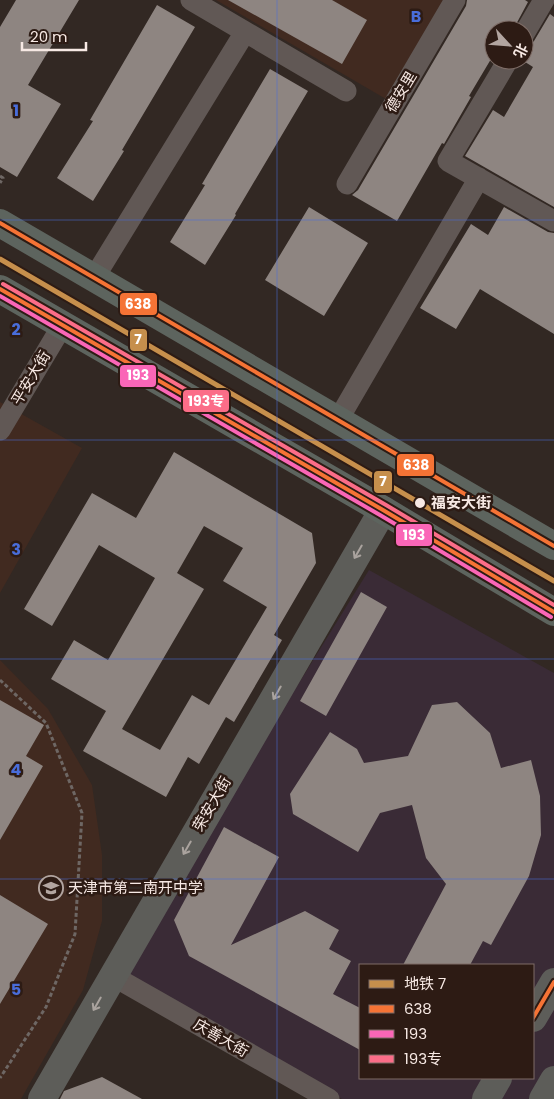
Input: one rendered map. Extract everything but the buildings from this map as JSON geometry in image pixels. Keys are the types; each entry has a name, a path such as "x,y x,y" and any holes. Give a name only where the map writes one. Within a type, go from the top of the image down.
{"main road":[{"path":"0,223 554,546"},
{"path":"0,289 383,510 554,612"}],"street":[{"path":"191,0 346,91"},
{"name":"德安里","path":"347,184 455,0"},
{"path":"532,20 544,0"},
{"path":"94,278 245,32"},
{"path":"502,70 448,161 554,221"},
{"path":"338,420 479,178"},
{"name":"平安大街","path":"0,430 62,326"},
{"name":"荣安大街","path":"42,1099 383,510"},
{"name":"庆善大街","path":"113,976 329,1099"},
{"path":"534,1016 554,982"},
{"path":"486,1099 497,1079"},
{"path":"543,1099 554,1080"}],"path":[{"path":"0,176 3,178 0,183"},
{"path":"0,680 46,723 82,813 75,934 46,1008 0,1078"}],"shaded area":[{"path":"216,0 445,0 386,99"},
{"path":"0,402 82,448 0,593"},
{"path":"369,570 554,673 554,1099 342,1099 119,973"},
{"name":"天津市第二南开中学","path":"0,660 48,709 92,785 102,855 102,921 83,990 21,1099 0,1099"}],"metro line":[{"name":"7","path":"0,259 554,581"}],"transit line":[{"name":"638","path":"0,223 554,546"},
{"name":"193专","path":"3,284 386,505 554,605"},
{"name":"638","path":"0,289 383,510 554,612"},
{"name":"193","path":"0,296 380,515 551,617"},
{"name":"638","path":"534,1016 554,982"}],"place":[{"name":"福安大街","path":"420,503"},
{"name":"天津市第二南开中学","path":"51,888"}]}
